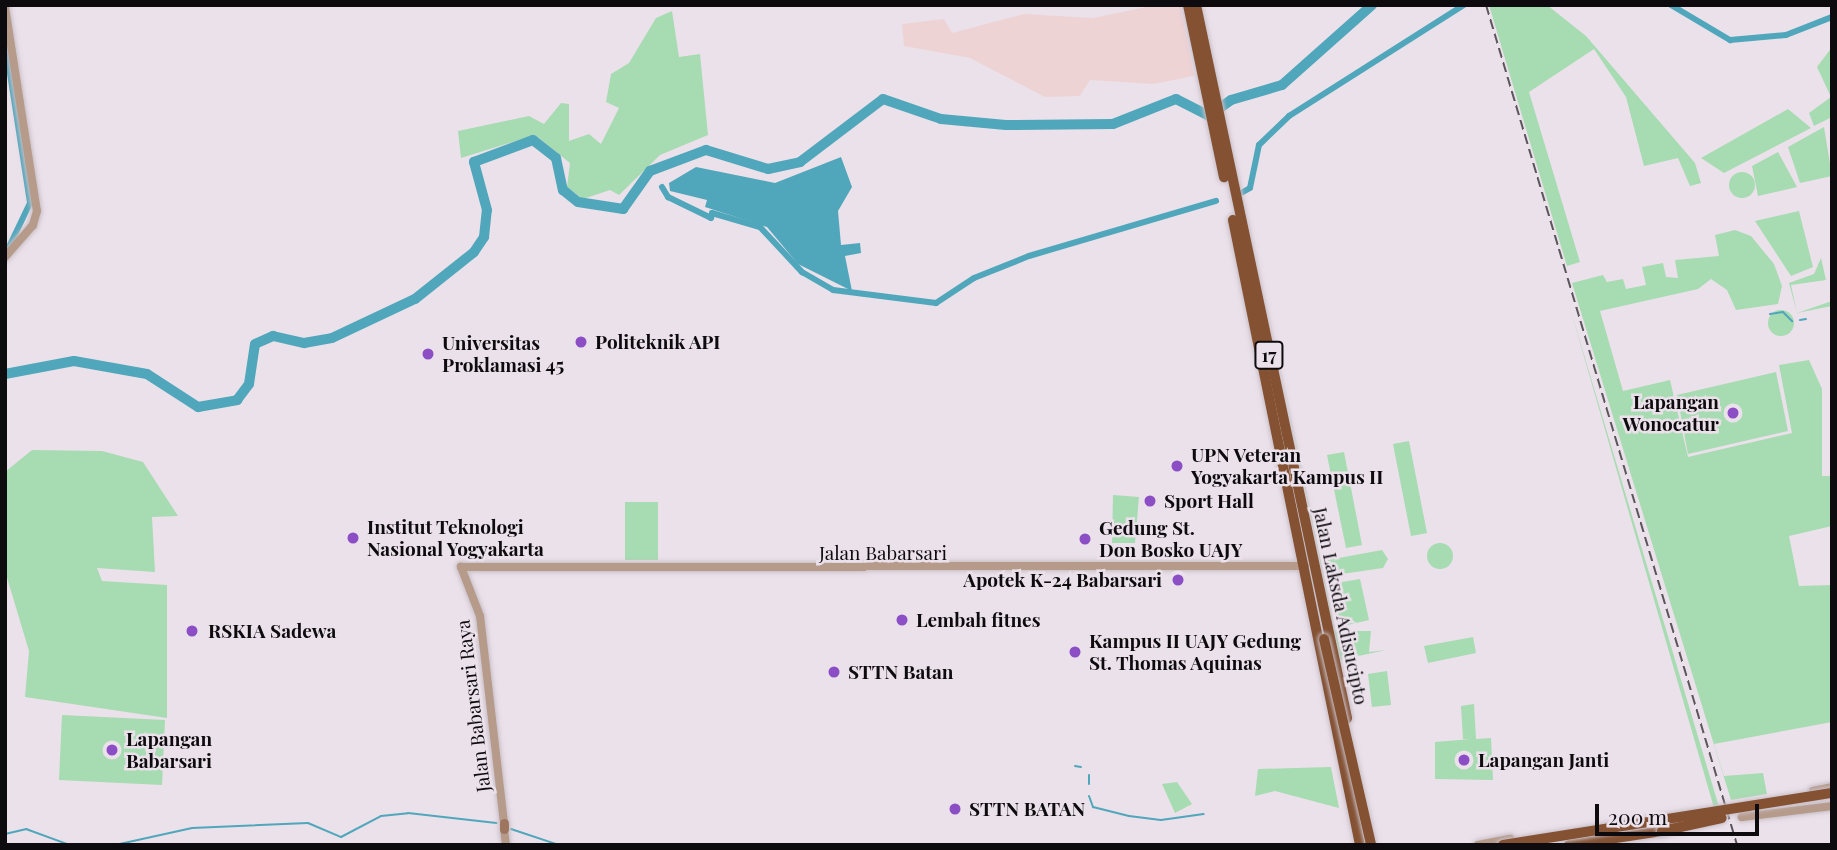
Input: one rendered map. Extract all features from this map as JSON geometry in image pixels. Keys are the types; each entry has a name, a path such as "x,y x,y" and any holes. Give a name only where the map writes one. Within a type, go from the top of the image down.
{"highway":[{"name":"Jalan Laksda Adisucipto","path":"1188,5 1217,127 1352,772"},
{"name":"Jalan Laksda Adisucipto","path":"1196,5 1209,91"},
{"name":"Jalan Laksda Adisucipto","path":"1217,127 1305,566 1370,843"},
{"name":"17","path":"1310,586 1370,843"},
{"path":"1503,845 1832,793"},
{"path":"1569,845 1832,800"},
{"path":"1533,845 1710,820"}],"street":[{"path":"5,7 37,211 33,225 5,257"},
{"name":"Jalan Babarsari","path":"461,567 1305,566"},
{"name":"Jalan Babarsari Raya","path":"461,567 480,616 506,845"},
{"path":"1832,788 1769,800 1746,809 1741,815 1747,818 1772,817 1832,806"},
{"path":"1769,800 1765,810 1772,817"},
{"path":"1478,845 1711,807"},
{"path":"1668,814 1678,825 1672,833"},
{"path":"1597,845 1672,833 1714,818 1668,814"},
{"path":"1547,833 1549,845"}],"shaded area":[{"path":"1156,5 1180,5 1194,76 1153,84 1090,80 1080,96 1045,97 970,58 904,46 902,24 944,19 952,33 1024,14 1093,18"}],"green space":[{"path":"1489,5 1547,5 1586,36 1695,163 1701,183 1690,186 1678,158 1644,166 1626,97 1594,49 1529,92 1580,262 1567,266"},
{"path":"672,11 679,57 700,54 708,135 660,155 619,195 610,190 583,199 567,187 570,163 535,135 461,158 458,131 529,116 544,124 561,103 569,104 569,141 589,134 601,144 619,108 606,102 611,74 629,63 656,18"},
{"path":"1832,47 1832,117 1814,126 1809,113 1831,97 1817,67"},
{"path":"1788,109 1811,128 1724,173 1701,158"},
{"path":"1824,127 1832,176 1800,183 1788,147"},
{"path":"1778,152 1797,187 1758,196 1752,166"},
{"path":"1742,172 1751,176 1755,185 1751,194 1742,198 1733,194 1729,185 1733,176"},
{"path":"1799,211 1813,267 1791,276 1755,221"},
{"path":"1735,230 1751,236 1774,264 1782,286 1778,304 1736,310 1727,290 1711,279 1698,289 1600,311 1623,391 1670,380 1688,457 1792,433 1779,365 1809,360 1822,389 1822,476 1832,476 1832,526 1789,536 1799,586 1832,585 1832,722 1714,744 1724,776 1763,773 1767,794 1731,800 1572,283 1603,275 1607,282 1623,279 1626,289 1646,285 1642,267 1663,263 1666,277 1678,278 1675,260 1719,256 1715,235"},
{"path":"1821,258 1826,280 1791,285 1797,313 1789,283 1814,274"},
{"path":"1832,301 1832,306 1797,313"},
{"path":"1570,308 1719,807 1714,808"},
{"path":"1781,310 1790,314 1794,323 1790,332 1781,336 1772,332 1768,323 1772,314"},
{"path":"1279,359 1335,631 1371,631 1369,652 1386,650 1340,660"},
{"name":"Lapangan Wonocatur","path":"1776,372 1788,431 1688,454 1677,395"},
{"path":"1409,441 1427,533 1411,536 1393,444"},
{"path":"32,450 102,451 143,462 178,516 152,517 155,572 97,568 102,581 167,585 167,718 25,697 29,651 5,571 5,472"},
{"path":"1344,452 1362,545 1346,548 1327,455"},
{"path":"1113,495 1139,497 1135,543 1112,543"},
{"path":"625,502 658,502 658,560 625,560"},
{"path":"1440,543 1449,547 1453,556 1449,565 1440,569 1431,565 1427,556 1431,547"},
{"path":"1382,550 1388,559 1383,568 1328,576 1328,560"},
{"path":"1360,579 1369,620 1339,627 1330,584"},
{"path":"1473,637 1476,653 1428,663 1424,646"},
{"path":"1387,671 1391,705 1372,707 1368,674"},
{"name":"Lapangan Janti","path":"1474,704 1476,739 1491,738 1493,780 1435,779 1435,742 1471,739 1463,739 1461,706"},
{"name":"Lapangan Babarsari","path":"62,715 165,720 162,785 59,780"},
{"path":"1331,767 1339,808 1275,791 1255,796 1258,769"},
{"path":"1177,782 1192,804 1175,813 1162,784"}],"water":[{"path":"841,157 852,187 838,211 841,245 860,243 861,253 845,256 852,291 798,264 767,227 705,207 707,200 670,191 669,183 696,167 775,183"}],"waterway":[{"path":"5,374 74,361 147,374 198,407 237,400 249,384 255,344 273,336 304,343 332,338 415,299 474,252 484,237 487,210 474,162 533,140 556,158 563,190 578,202 623,209 650,171 706,150 768,169 800,162 883,99 941,119 1006,125 1113,124 1176,99 1209,116 1231,100 1282,85 1372,5"},
{"path":"1243,192 1250,188 1259,145 1289,116 1464,5"},
{"path":"1671,5 1730,40 1786,35 1832,17"},
{"path":"5,41 30,203 9,247"},
{"path":"662,187 668,197 711,218 712,213 760,227 802,272 833,290 936,303 974,278 1029,256 1216,201"},
{"path":"1770,314 1783,312 1792,321"},
{"path":"1800,320 1806,319"},
{"path":"1075,766 1081,767"},
{"path":"1089,775 1089,784"},
{"path":"1089,796 1093,807 1129,816 1161,820 1204,814"},
{"path":"115,845 192,828 308,823 341,837 381,816 408,813 496,823"},
{"path":"5,834 26,829 70,845"},
{"path":"511,829 559,845"}],"railway":[{"path":"1486,5 1737,845"}],"place":[{"name":"Politeknik API","path":"581,342"},
{"name":"Universitas Proklamasi 45","path":"428,354"},
{"name":"Lapangan Wonocatur","path":"1733,413"},
{"name":"UPN Veteran Yogyakarta Kampus II","path":"1177,466"},
{"name":"Sport Hall","path":"1150,501"},
{"name":"Institut Teknologi Nasional Yogyakarta","path":"353,538"},
{"name":"Gedung St. Don Bosko UAJY","path":"1085,539"},
{"name":"Apotek K-24 Babarsari","path":"1178,580"},
{"name":"Lembah fitnes","path":"902,620"},
{"name":"RSKIA Sadewa","path":"192,631"},
{"name":"Kampus II UAJY Gedung St. Thomas Aquinas","path":"1075,652"},
{"name":"STTN Batan","path":"834,672"},
{"name":"Lapangan Babarsari","path":"112,750"},
{"name":"Lapangan Janti","path":"1464,760"},
{"name":"STTN BATAN","path":"955,809"}]}
